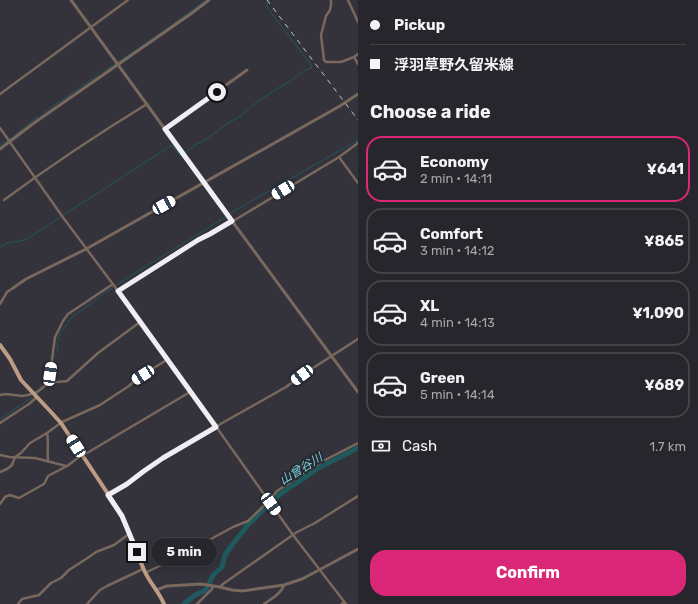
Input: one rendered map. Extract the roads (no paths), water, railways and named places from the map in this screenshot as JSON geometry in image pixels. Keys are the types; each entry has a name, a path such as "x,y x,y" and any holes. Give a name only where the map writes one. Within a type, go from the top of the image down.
{"main road":[{"path":"0,345 10,359 21,380 61,423 122,516 144,571 164,604"}],"street":[{"path":"72,0 204,183 333,356 358,392"},
{"path":"0,94 128,0"},
{"path":"0,149 34,123 209,0"},
{"path":"331,0 330,10 326,16 322,35 324,60 326,62 341,62 358,54"},
{"path":"348,0 358,22"},
{"path":"354,57 358,64"},
{"path":"165,129 247,70"},
{"path":"0,304 8,292 26,278 86,249 340,106 358,94"},
{"path":"4,200 120,120 147,104"},
{"path":"0,128 62,216 168,359 293,535 344,603"},
{"path":"118,291 198,240 215,232 339,157 358,143"},
{"path":"339,157 358,182"},
{"path":"0,423 29,404 47,384 50,374 55,337 68,314 113,284"},
{"path":"47,384 67,381 98,353 140,322"},
{"path":"108,495 127,484 163,458 286,387 302,375 358,340"},
{"path":"0,472 12,465 15,458 30,443 48,433 61,423 100,405 168,359"},
{"path":"0,504 10,494 19,498 33,491 44,484 48,476 190,392"},
{"path":"0,395 36,396"},
{"path":"48,433 48,461"},
{"path":"88,604 100,590 107,586 178,557 233,527 248,521 270,502 277,491 323,461 358,443"},
{"path":"0,455 15,458 35,458 67,466"},
{"path":"220,587 293,535 358,496"},
{"path":"18,604 22,599 39,595 51,583 62,578 69,570 96,552 114,545 129,533"},
{"path":"156,590 167,586 195,584 210,585 242,591 284,585 320,570 358,549"},
{"path":"197,604 212,589 210,585"},
{"path":"264,604 280,592 284,588 284,585"}],"waterway":[{"path":"118,62 206,0"},
{"path":"185,153 228,123 241,116 253,105 304,71 311,68 312,66 268,9 267,3 269,0"},
{"path":"103,72 115,64"},
{"path":"43,113 98,75"},
{"path":"0,145 10,139 38,116"},
{"path":"229,214 358,140"},
{"path":"0,247 7,243 25,240 172,145 180,156 181,155"},
{"path":"116,285 227,216"},
{"path":"50,382 54,356 58,350 57,344 60,332 71,318 113,287"},
{"path":"37,394 45,387"},
{"path":"0,419 34,396"},
{"name":"山曾谷川","path":"184,604 207,588 213,575 222,567 225,555 232,545 248,525 276,497 320,467 358,448"}],"railway":[{"path":"267,0 358,120"}]}
